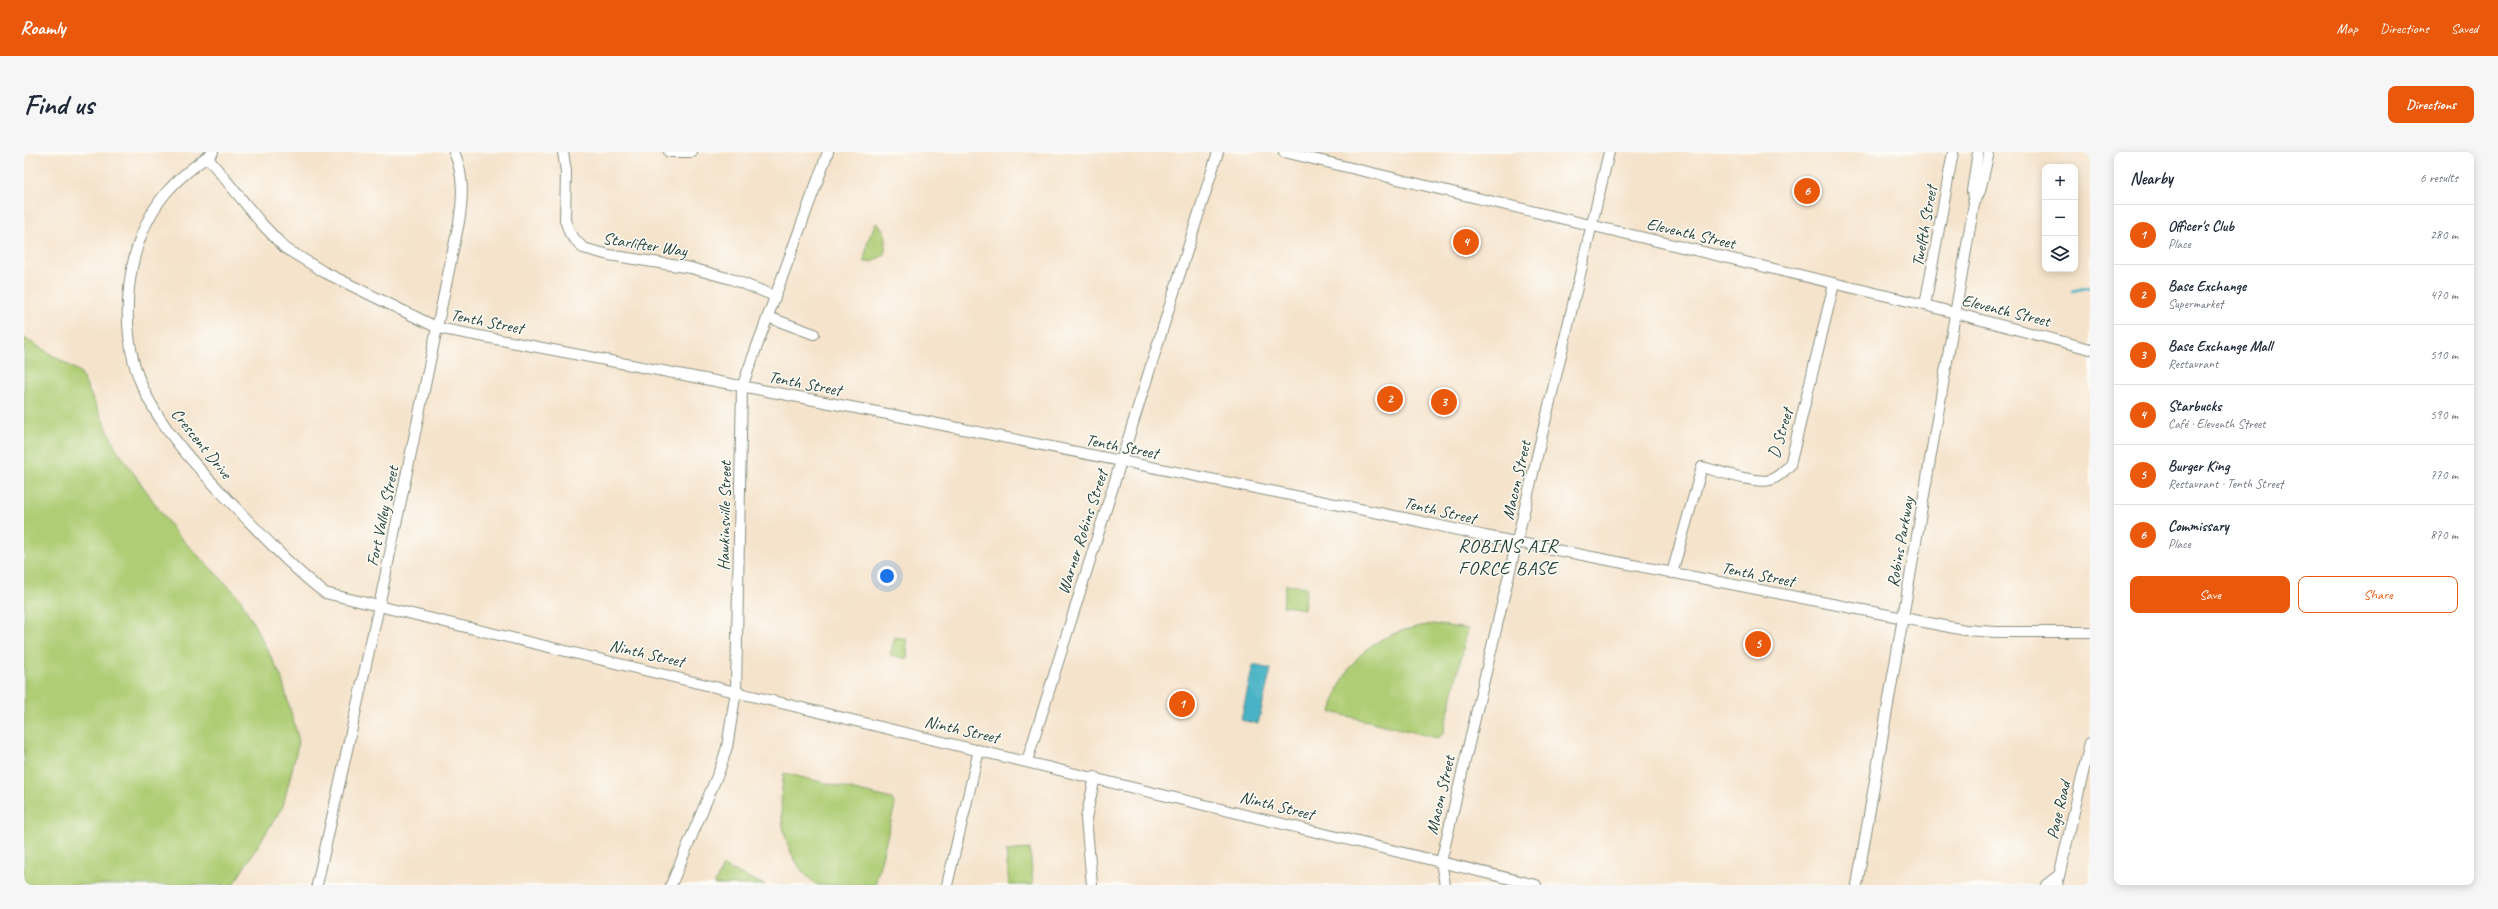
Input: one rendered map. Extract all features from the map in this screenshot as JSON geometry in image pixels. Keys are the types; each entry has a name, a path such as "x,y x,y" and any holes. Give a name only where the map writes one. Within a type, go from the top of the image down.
{"street":[{"name":"Fort Valley Street","path":"317,885 379,606 438,328 461,211 462,181 459,165 454,152"},
{"name":"Starlifter Way","path":"563,152 566,172 565,220 570,234 583,248 609,256 691,268 731,279 775,296"},
{"path":"669,152 692,152"},
{"name":"Hawkinsville Street","path":"671,885 720,768 726,747 736,691 742,387 828,152"},
{"name":"Warner Robins Street","path":"1027,761 1218,152"},
{"name":"Eleventh Street","path":"1284,152 1925,305 2090,349"},
{"name":"Macon Street","path":"1445,885 1441,862 1518,542 1609,152"},
{"name":"Twelfth Street","path":"1925,305 1953,152"},
{"name":"Robins Parkway","path":"1974,204 1972,190 1978,152"},
{"name":"Robins Parkway","path":"1857,885 1974,204 1980,191 1989,152"},
{"name":"Tenth Street","path":"210,154 262,224 285,248 324,272 438,328 1965,630 1996,632 2090,632"},
{"name":"Crescent Drive","path":"210,154 173,184 164,195 146,223 134,258 130,276 130,334 132,353 142,386 172,436 214,485 298,573 325,593 379,606"},
{"name":"D Street","path":"1672,573 1702,467 1756,480 1769,480 1781,475 1790,465 1834,284"},
{"path":"768,317 814,334"},
{"name":"Ninth Street","path":"379,606 1027,761 1536,885"},
{"name":"Page Road","path":"2058,880 2090,743"},
{"path":"947,885 979,750"},
{"path":"1092,885 1086,818 1095,778"},
{"path":"2046,885 2058,880"}],"green space":[{"path":"876,223 883,229 886,237 884,255 874,261 864,262 868,240"},
{"path":"24,338 80,372 116,448 175,532 240,598 281,676 299,741 283,806 233,885 24,885"},
{"path":"1286,584 1307,587 1304,609 1283,606"},
{"path":"1433,624 1468,629 1443,734 1437,738 1331,712 1337,692 1345,676 1354,662 1366,650 1395,633"},
{"path":"895,637 906,639 908,659 890,655"},
{"path":"784,773 892,799 895,805 875,885 817,885 805,874 789,849 785,834 781,804"},
{"path":"1030,849 1033,885 1009,885 1006,851"},
{"path":"723,866 765,885 714,885"}],"water":[{"path":"1253,665 1271,669 1258,724 1241,720"}],"waterway":[{"path":"2073,291 2090,287"}],"place":[{"name":"Commissary","path":"1807,191"},
{"name":"Starbucks","path":"1466,242"},
{"name":"Base Exchange","path":"1390,399"},
{"name":"Base Exchange Mall","path":"1444,402"},
{"name":"Burger King","path":"1758,644"},
{"name":"Officer's Club","path":"1182,704"}],"district":[{"name":"ROBINS AIR FORCE BASE","path":"1508,556"}]}
